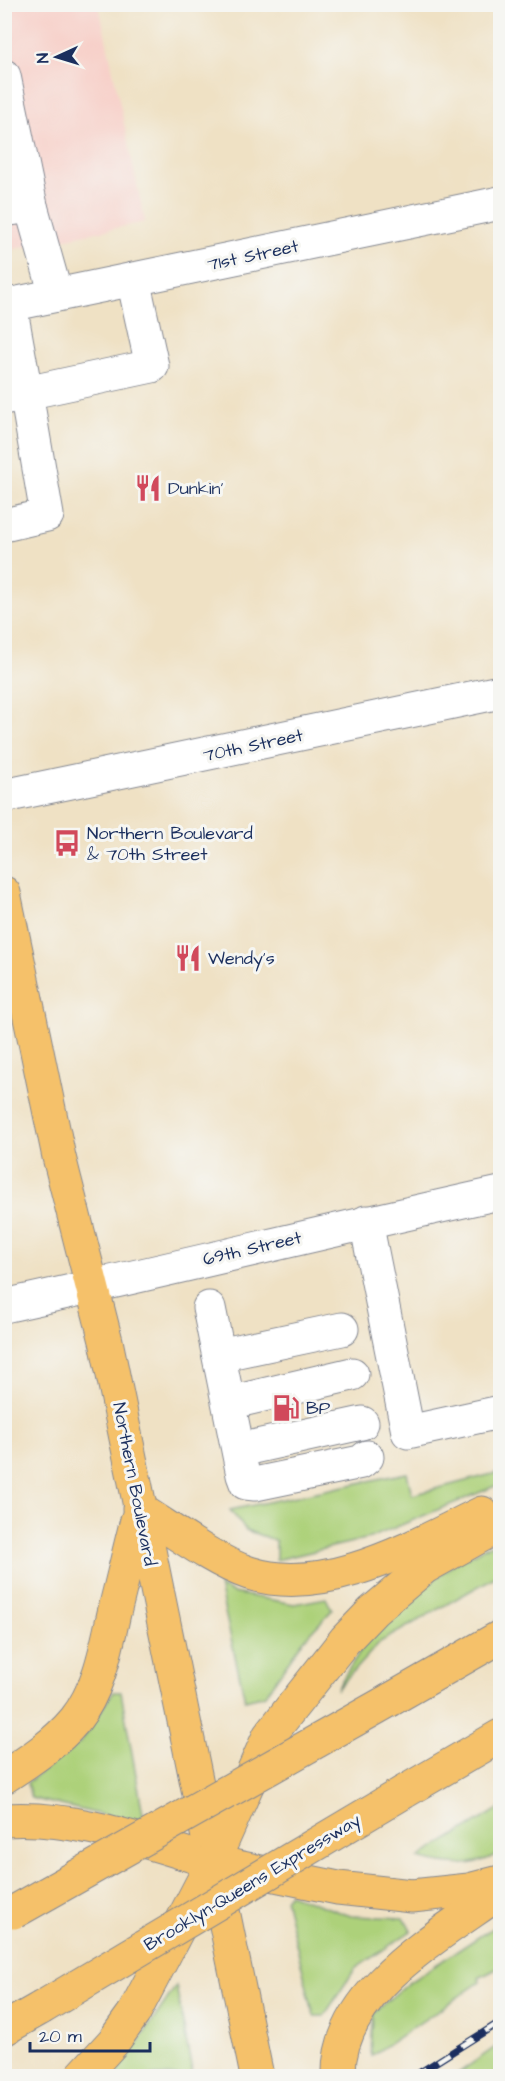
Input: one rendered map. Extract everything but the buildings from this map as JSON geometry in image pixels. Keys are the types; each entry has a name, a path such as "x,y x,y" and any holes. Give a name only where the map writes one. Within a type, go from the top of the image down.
{"main road":[{"name":"Northern Boulevard","path":"4,892 59,1157 106,1341 257,2076"},
{"path":"4,1778 54,1740 75,1720 88,1702 108,1641 139,1509 224,1562 249,1573 274,1579 298,1580 323,1577 377,1561 501,1506"},
{"path":"82,2076 114,2041 134,2013 213,1862 269,1736 345,1640 373,1611 425,1568 501,1526"},
{"path":"8,1916 501,1637"},
{"name":"Brooklyn-Queens Expressway","path":"4,2029 501,1736"},
{"path":"4,1820 45,1821 107,1830 213,1862 338,1888 412,1896 469,1890 501,1882"},
{"path":"339,2076 341,2052 349,2028 362,2006 381,1983 400,1964 501,1892"}],"street":[{"path":"5,78 17,192 56,295"},
{"name":"71st Street","path":"7,305 501,203"},
{"path":"15,396 152,366 133,279"},
{"path":"4,525 47,515 15,396 7,305"},
{"name":"70th Street","path":"4,796 501,692"},
{"name":"69th Street","path":"4,1306 501,1193"},
{"path":"366,1222 408,1431 501,1412"},
{"path":"209,1308 246,1483 255,1484 361,1462 367,1457"},
{"path":"219,1355 342,1329"},
{"path":"229,1403 352,1374"},
{"path":"239,1450 362,1423"}],"shaded area":[{"path":"4,5 99,5 145,222 5,251"}],"green space":[{"path":"500,1472 500,1484 370,1538 276,1560 276,1541 246,1530 230,1510 407,1473 412,1495"},
{"path":"500,1540 500,1574 380,1642 336,1690 375,1627 455,1563"},
{"path":"219,1586 233,1593 294,1604 326,1598 332,1610 303,1641 265,1695 245,1700"},
{"path":"113,1692 121,1692 145,1825 31,1798 27,1783 81,1742"},
{"path":"500,1808 500,1853 469,1864 440,1863 418,1858"},
{"path":"289,1894 351,1916 404,1918 411,1931 355,1969 324,2016 314,2016 285,1899"},
{"path":"500,1923 500,1967 479,1978 480,1982 371,2056 373,2013 408,1983"},
{"path":"176,1986 193,2076 112,2076 123,2065"},
{"path":"500,2044 500,2076 454,2076"}],"railway":[{"path":"414,2076 500,2022"}],"place":[{"name":"Dunkin'","path":"148,488"},
{"name":"Northern Boulevard & 70th Street","path":"67,843"},
{"name":"Wendy's","path":"188,958"},
{"name":"BP","path":"286,1408"}]}
